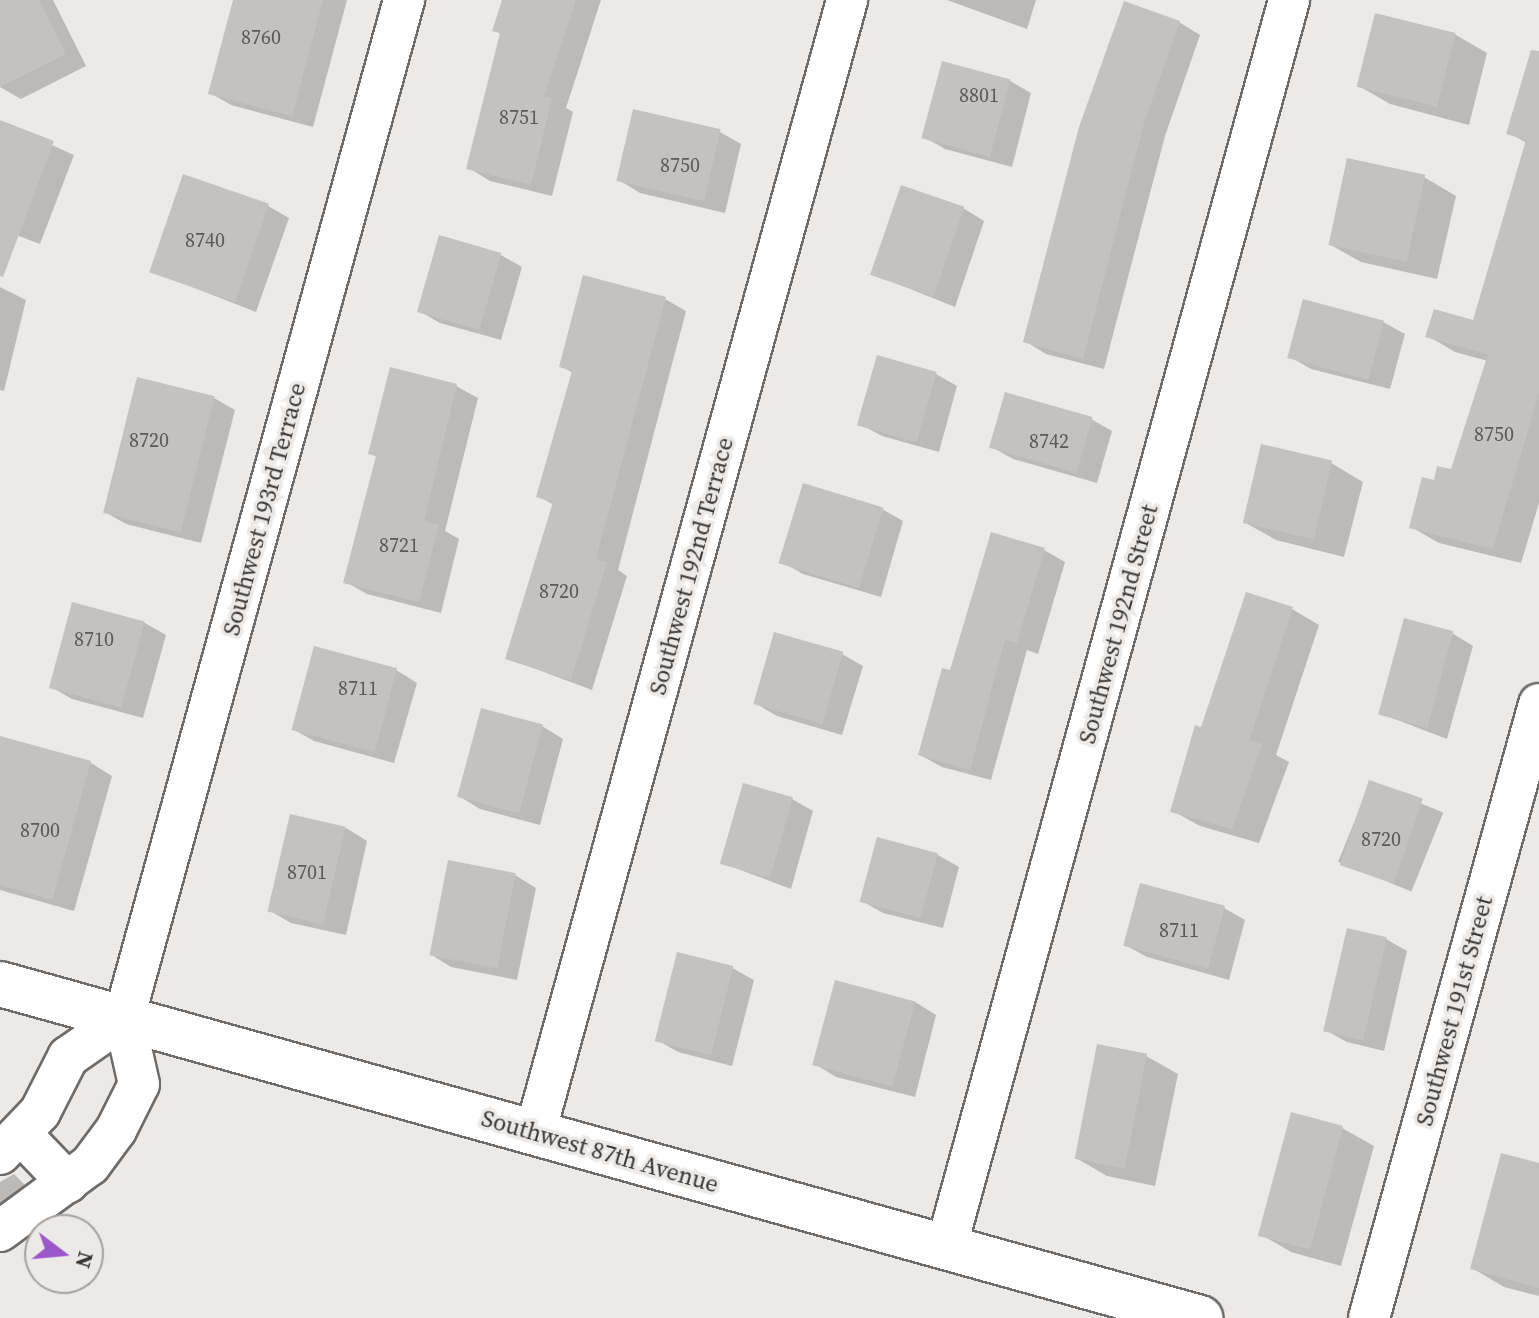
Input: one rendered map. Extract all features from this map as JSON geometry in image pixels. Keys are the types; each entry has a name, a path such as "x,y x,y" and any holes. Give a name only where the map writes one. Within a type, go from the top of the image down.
{"street":[{"name":"Southwest 193rd Terrace","path":"124,1018 404,0"},
{"name":"Southwest 192nd Terrace","path":"535,1133 847,0"},
{"name":"Southwest 192nd Street","path":"946,1248 1289,0"},
{"name":"Southwest 191st Street","path":"1369,1318 1539,704"},
{"name":"Southwest 87th Avenue","path":"0,984 1200,1318"},
{"path":"0,1231 68,1183 105,1147 139,1084 124,1018 68,1057 48,1100 11,1144 68,1183"}],"building":[{"path":"0,0 39,0 66,54 0,87"},
{"path":"233,0 323,0 292,116 208,94"},
{"path":"502,0 576,0 544,96 552,98 531,185 466,169 500,33 492,31"},
{"path":"1124,1 1180,21 1144,123 1083,359 1023,342 1079,127"},
{"path":"1375,13 1456,33 1437,107 1357,87"},
{"path":"1531,50 1539,51 1539,393 1493,549 1409,528 1422,477 1434,480 1437,466 1451,469 1488,354 1425,337 1434,309 1473,320 1526,140 1506,134"},
{"path":"942,61 1011,79 990,157 921,138"},
{"path":"633,109 721,129 704,201 616,181"},
{"path":"0,120 54,141 3,277 0,276"},
{"path":"1347,158 1425,175 1407,262 1328,245"},
{"path":"183,174 269,204 235,302 149,272"},
{"path":"901,185 964,207 933,297 870,275"},
{"path":"439,235 501,253 479,330 417,312"},
{"path":"583,275 666,297 596,559 607,562 571,680 505,659 553,502 536,497 572,371 559,367"},
{"path":"1303,299 1384,321 1368,380 1287,358"},
{"path":"877,355 937,372 916,442 857,425"},
{"path":"390,367 457,384 424,521 439,525 419,602 343,583 376,456 368,454"},
{"path":"137,377 215,396 181,532 103,513"},
{"path":"1005,392 1092,417 1076,473 989,448"},
{"path":"1261,444 1332,460 1314,539 1243,523"},
{"path":"803,483 883,508 859,588 778,563"},
{"path":"991,532 1045,548 1017,643 1005,639 970,770 918,755 942,668 950,670"},
{"path":"1246,592 1293,607 1249,741 1262,744 1232,829 1170,812 1195,725 1201,727"},
{"path":"72,602 144,621 121,707 49,688"},
{"path":"1404,618 1453,631 1427,728 1378,715"},
{"path":"774,632 843,652 823,724 753,704"},
{"path":"314,646 397,668 375,752 291,730"},
{"path":"481,708 543,725 519,813 457,797"},
{"path":"0,736 91,761 52,900 0,885"},
{"path":"1369,780 1423,799 1394,884 1340,865"},
{"path":"743,783 793,797 770,878 720,864"},
{"path":"290,814 346,827 323,924 268,911"},
{"path":"877,837 938,853 921,918 860,902"},
{"path":"448,860 516,873 497,968 429,955"},
{"path":"1140,883 1225,906 1208,969 1123,946"},
{"path":"1347,928 1387,937 1363,1041 1323,1031"},
{"path":"677,952 733,966 711,1055 655,1041"},
{"path":"835,980 915,1001 892,1086 812,1065"},
{"path":"1097,1044 1147,1054 1125,1169 1075,1159"},
{"path":"1291,1112 1343,1126 1310,1250 1258,1236"},
{"path":"1501,1153 1539,1163 1539,1288 1470,1269"}]}
